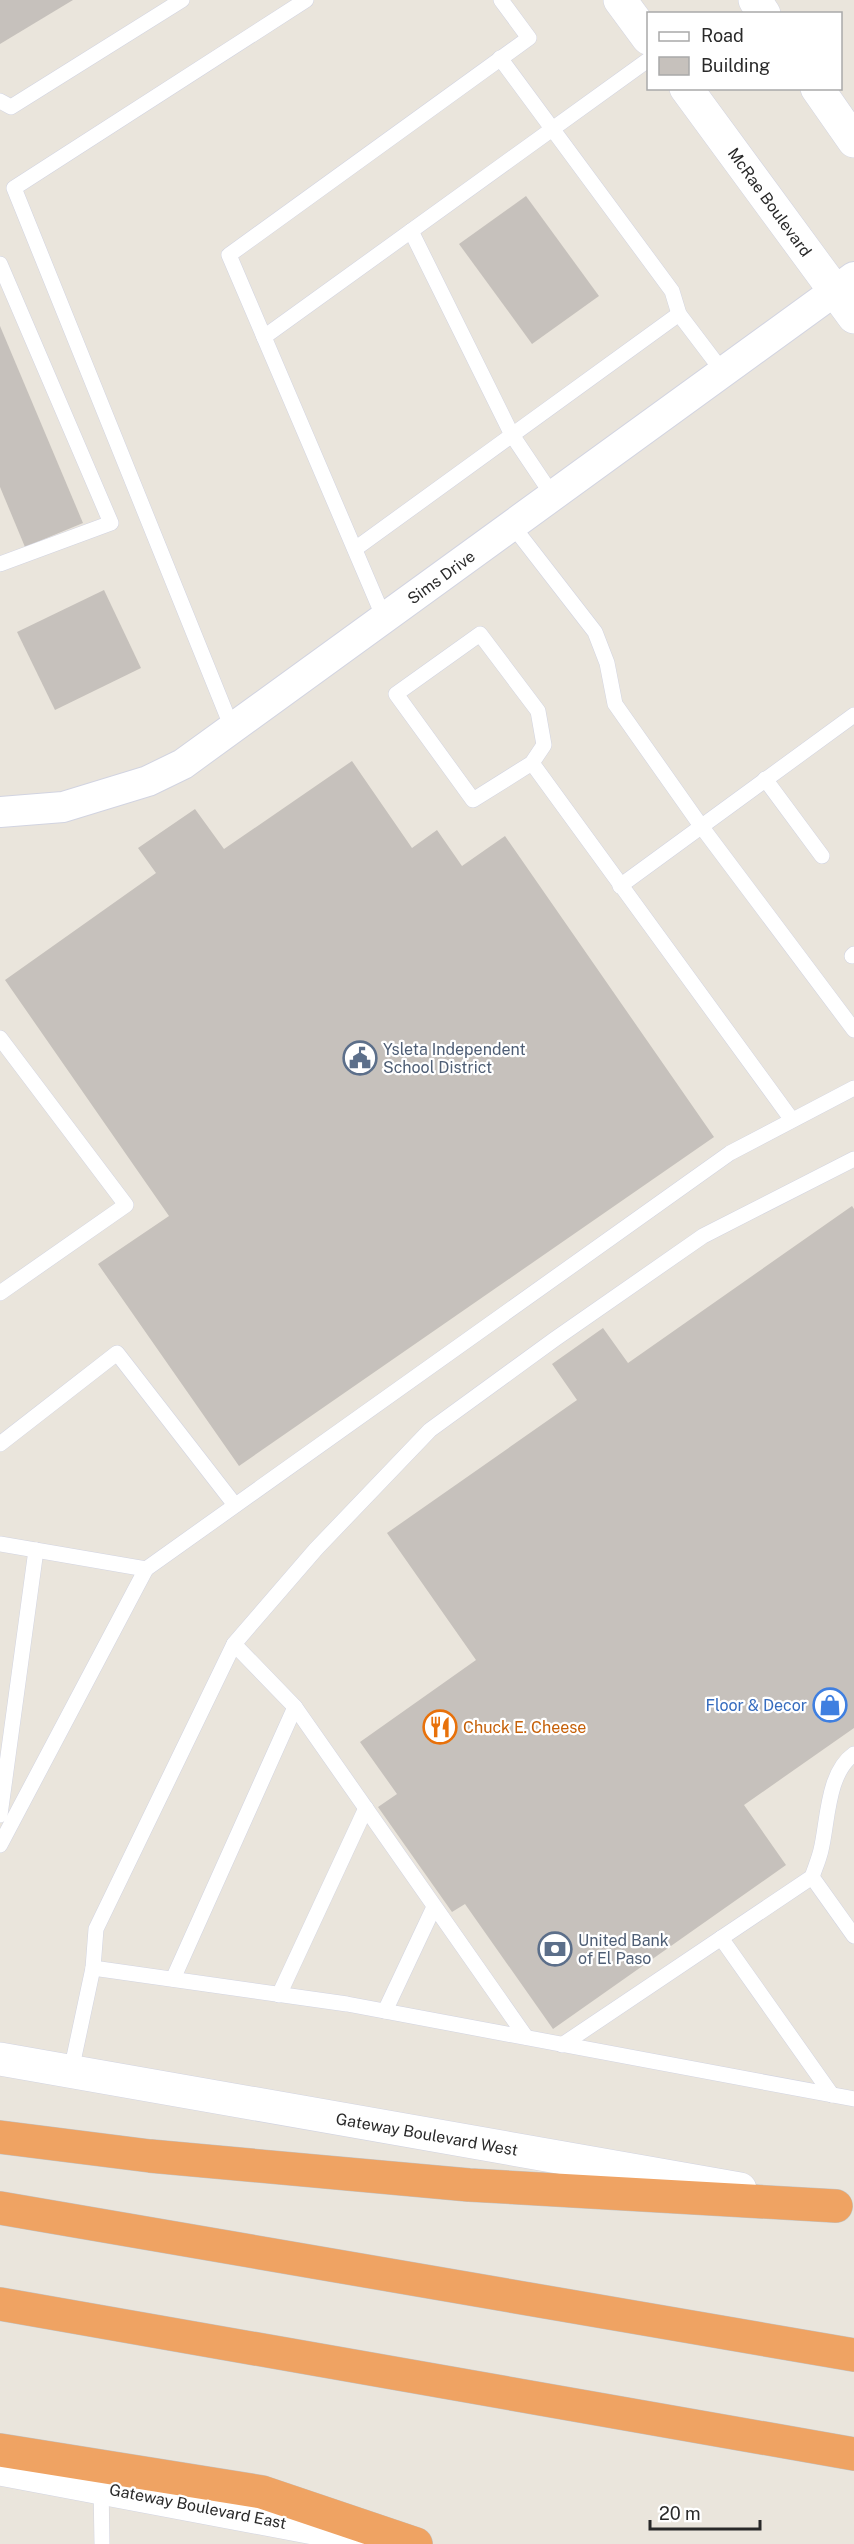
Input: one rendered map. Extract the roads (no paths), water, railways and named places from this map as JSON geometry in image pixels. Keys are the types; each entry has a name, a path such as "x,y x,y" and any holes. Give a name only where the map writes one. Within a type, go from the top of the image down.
{"highway":[{"path":"0,2137 150,2156 469,2185 845,2208"},
{"path":"0,2208 854,2355"},
{"path":"0,2304 854,2454"},
{"path":"0,2450 102,2477 262,2492 364,2536 416,2544"}],"main road":[{"path":"620,0 647,37"},
{"name":"McRae Boulevard","path":"688,90 845,284 854,317"},
{"path":"818,90 854,141"},
{"name":"Gateway Boulevard West","path":"0,2059 845,2208"},
{"name":"Gateway Boulevard East","path":"0,2469 102,2477"},
{"path":"364,2536 397,2544"}],"street":[{"name":"Sims Drive","path":"0,812 63,807 148,782 183,764 845,284"}],"lane":[{"path":"0,100 11,107 182,0"},
{"path":"232,728 14,188 306,0"},
{"path":"384,618 229,255 529,38 501,0"},
{"path":"500,58 672,291 679,314 723,372"},
{"path":"264,337 647,61"},
{"path":"411,231 512,435 553,495"},
{"path":"0,264 111,523 0,564"},
{"path":"355,549 679,314"},
{"path":"512,525 595,632 607,663 615,704 701,826 854,1030"},
{"path":"480,634 538,711 544,745 532,763 473,800 396,694 480,634"},
{"path":"620,886 854,715"},
{"path":"532,763 792,1120"},
{"path":"765,779 822,856"},
{"path":"0,1038 126,1205 0,1293"},
{"path":"0,1845 146,1569 730,1153 854,1088"},
{"path":"71,2071 93,1968 96,1929 234,1644 316,1549 430,1430 555,1338 703,1236 854,1159"},
{"path":"0,1444 117,1353 235,1505"},
{"path":"0,1544 146,1569"},
{"path":"0,1815 36,1550"},
{"path":"234,1644 295,1707 525,2037"},
{"path":"173,1979 295,1707"},
{"path":"562,2045 812,1877 821,1851 834,1783 852,1760"},
{"path":"279,1995 366,1808"},
{"path":"812,1877 854,1936"},
{"path":"385,2011 434,1907"},
{"path":"722,1938 832,2095"},
{"path":"93,1968 385,2011 854,2099"},
{"path":"102,2477 102,2544"}],"place":[{"name":"Ysleta Independent School District","path":"360,1058"},
{"name":"Floor & Decor","path":"830,1705"},
{"name":"Chuck E. Cheese","path":"440,1727"},
{"name":"United Bank of El Paso","path":"555,1949"}]}
